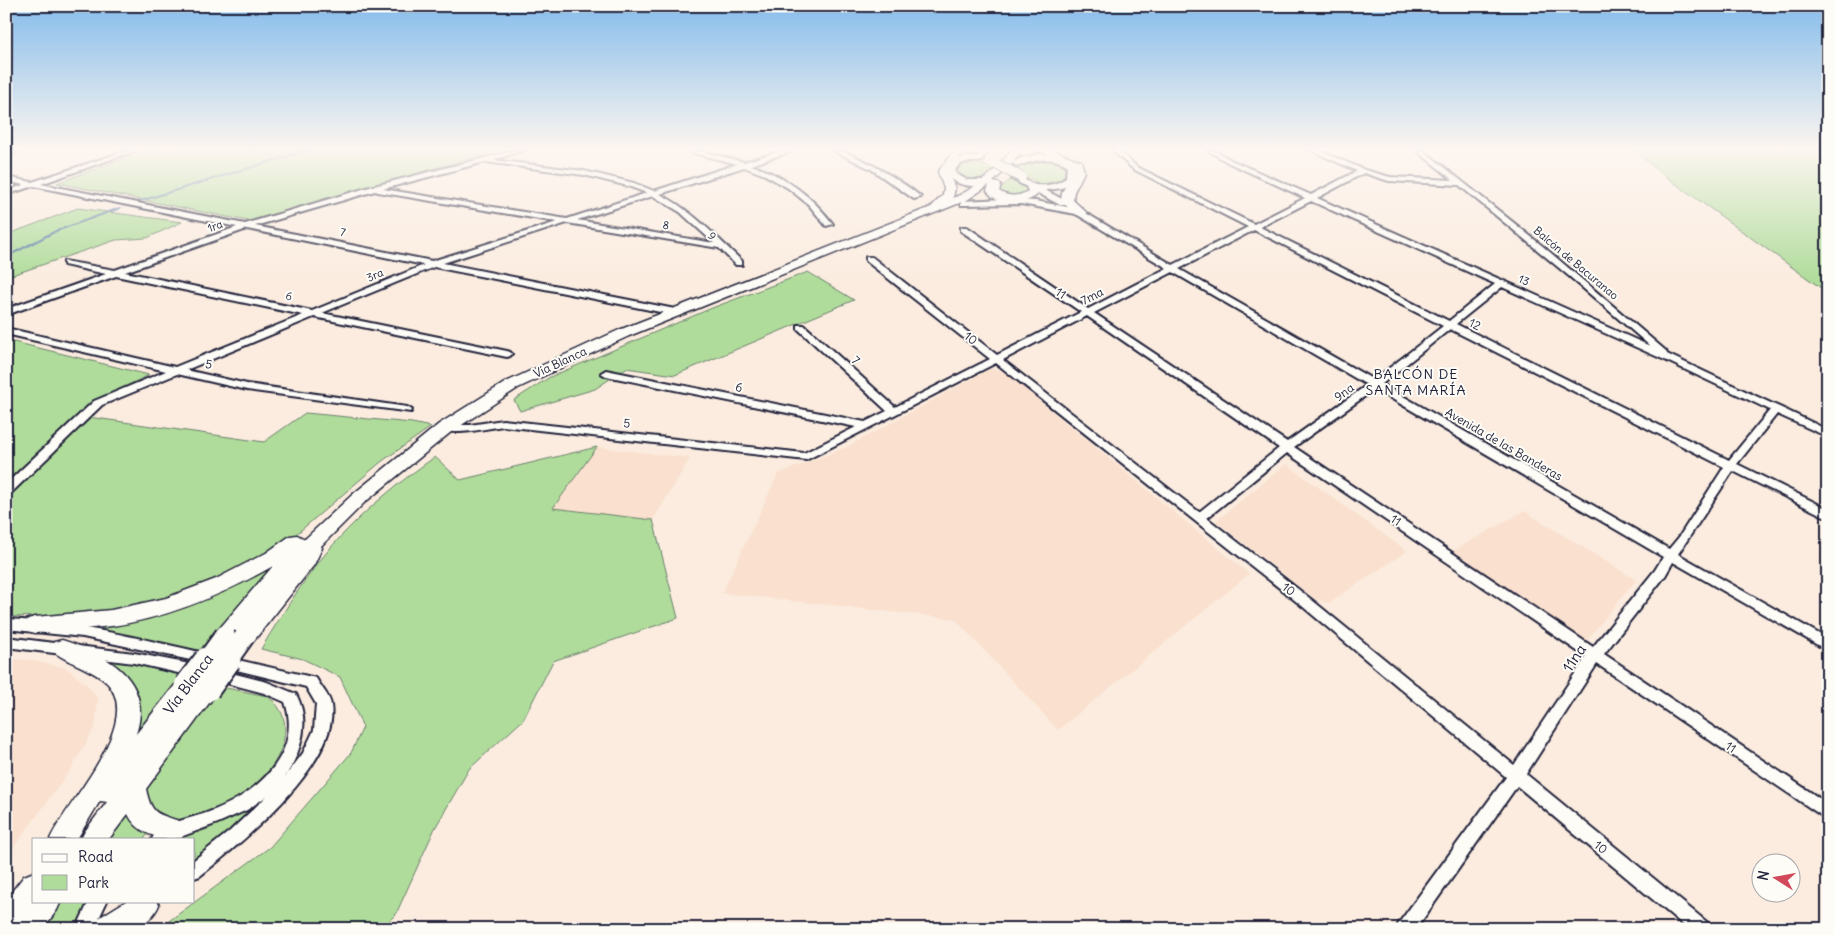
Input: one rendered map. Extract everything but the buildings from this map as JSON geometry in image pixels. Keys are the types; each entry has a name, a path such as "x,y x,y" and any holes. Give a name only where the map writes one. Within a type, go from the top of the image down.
{"highway":[{"path":"928,212 945,201 951,194"},
{"name":"Vía Blanca","path":"841,248 852,241 972,194"},
{"name":"Vía Blanca","path":"95,838 133,787 197,687 234,636 306,560 317,539 382,478 446,428 512,385 547,367 675,312 964,203 977,194"},
{"path":"995,194 1005,198 1020,199 1032,194"},
{"path":"1068,194 1067,201 1081,213"},
{"path":"35,625 111,618 156,608 215,589 247,573 293,544 400,452 446,428"},
{"path":"62,648 109,671 120,682 126,694 129,718 122,744 64,838"},
{"name":"Vía Blanca","path":"70,838 197,687"},
{"path":"133,787 138,814 166,834"},
{"path":"6,921 32,888"},
{"path":"26,929 46,902"},
{"path":"107,929 148,903"}],"main road":[{"name":"Avenida de las Banderas","path":"1047,194 1063,203"}],"street":[{"name":"7","path":"82,194 675,312"},
{"name":"1ra","path":"6,312 248,226 357,194"},
{"name":"8","path":"402,194 720,246"},
{"name":"3ra","path":"6,491 98,403 435,263 564,220 652,194"},
{"name":"9","path":"652,194 673,204 691,217 709,232 720,246 739,263"},
{"path":"800,194 829,224"},
{"path":"912,194 917,197"},
{"name":"12","path":"1186,194 1828,514"},
{"name":"13","path":"1304,194 1670,359 1828,434"},
{"name":"7ma","path":"806,457 1319,194"},
{"name":"Balcón de Bacuranao","path":"1474,194 1580,279 1670,359"},
{"path":"964,203 983,201 1023,202 1048,205 1081,213"},
{"name":"Avenida de las Banderas","path":"1063,203 1173,269 1828,646"},
{"name":"11","path":"964,228 1828,813"},
{"name":"10","path":"869,259 998,358 1307,603 1515,777 1702,929"},
{"name":"6","path":"66,263 507,354"},
{"name":"9na","path":"1199,518 1288,447 1374,385 1501,283"},
{"name":"7","path":"802,328 894,412"},
{"name":"5","path":"6,330 247,387 407,410"},
{"name":"6","path":"606,373 868,426"},
{"name":"11na","path":"1405,929 1515,777 1594,655 1660,573 1670,556 1684,540 1731,465 1776,409"},
{"name":"5","path":"446,428 470,428 503,423 806,457"},
{"path":"6,624 35,625 302,678 318,688 324,707 324,720 320,737 312,752 280,793 236,836 195,869"},
{"path":"6,642 134,658 230,678 267,688 291,698 299,722 289,757 274,780 264,790 220,816 166,834"},
{"path":"86,929 98,902"},
{"path":"128,929 148,903"}],"shaded area":[{"path":"990,369 1003,371 1249,574 1058,730 955,619 722,593 778,474 847,447"},
{"path":"597,447 690,458 653,520 553,508"},
{"path":"1286,464 1407,551 1329,603 1315,599 1216,521"},
{"path":"1524,511 1636,580 1585,642 1453,551"},
{"path":"6,659 30,660 66,668 88,686 98,699 95,727 71,769 6,858"}],"green space":[{"path":"110,194 345,194 248,221"},
{"path":"1003,194 1027,194 1027,194 1013,198"},
{"path":"1690,194 1828,194 1828,293"},
{"path":"78,208 182,222 147,238 116,240 6,277 6,235"},
{"path":"808,272 854,300 675,375 626,368 595,389 520,411 514,400 550,377 712,308"},
{"path":"14,342 149,375 91,403 6,482 6,345"},
{"path":"305,413 412,423 431,427 381,462 287,542 192,592 137,609 58,616 6,617 6,496 88,417 264,442"},
{"path":"597,447 553,508 653,520 678,618 553,661 523,720 469,769 435,828 396,914 381,929 158,929 270,847 351,753 363,727 340,677 303,659 261,649 300,588 321,559 354,523 399,483 435,457 460,480"},
{"path":"290,549 204,651 67,628 111,623"},
{"path":"103,657 185,674 131,744 137,715 136,694 133,685 126,677"},
{"path":"216,686 267,696 278,706 283,718 285,731 277,758 270,770 250,790 233,801 203,815 192,818 172,819 143,809 143,789"},
{"path":"271,790 254,810 195,858 195,838 178,838 208,829 230,818"},
{"path":"128,811 150,833 144,838 109,838"},
{"path":"61,902 90,902 78,929 42,929"}],"waterway":[{"path":"137,202 165,194"},
{"path":"6,257 56,231 120,208"}],"district":[{"name":"BALCÓN DE SANTA MARÍA","path":"1416,382"}]}
